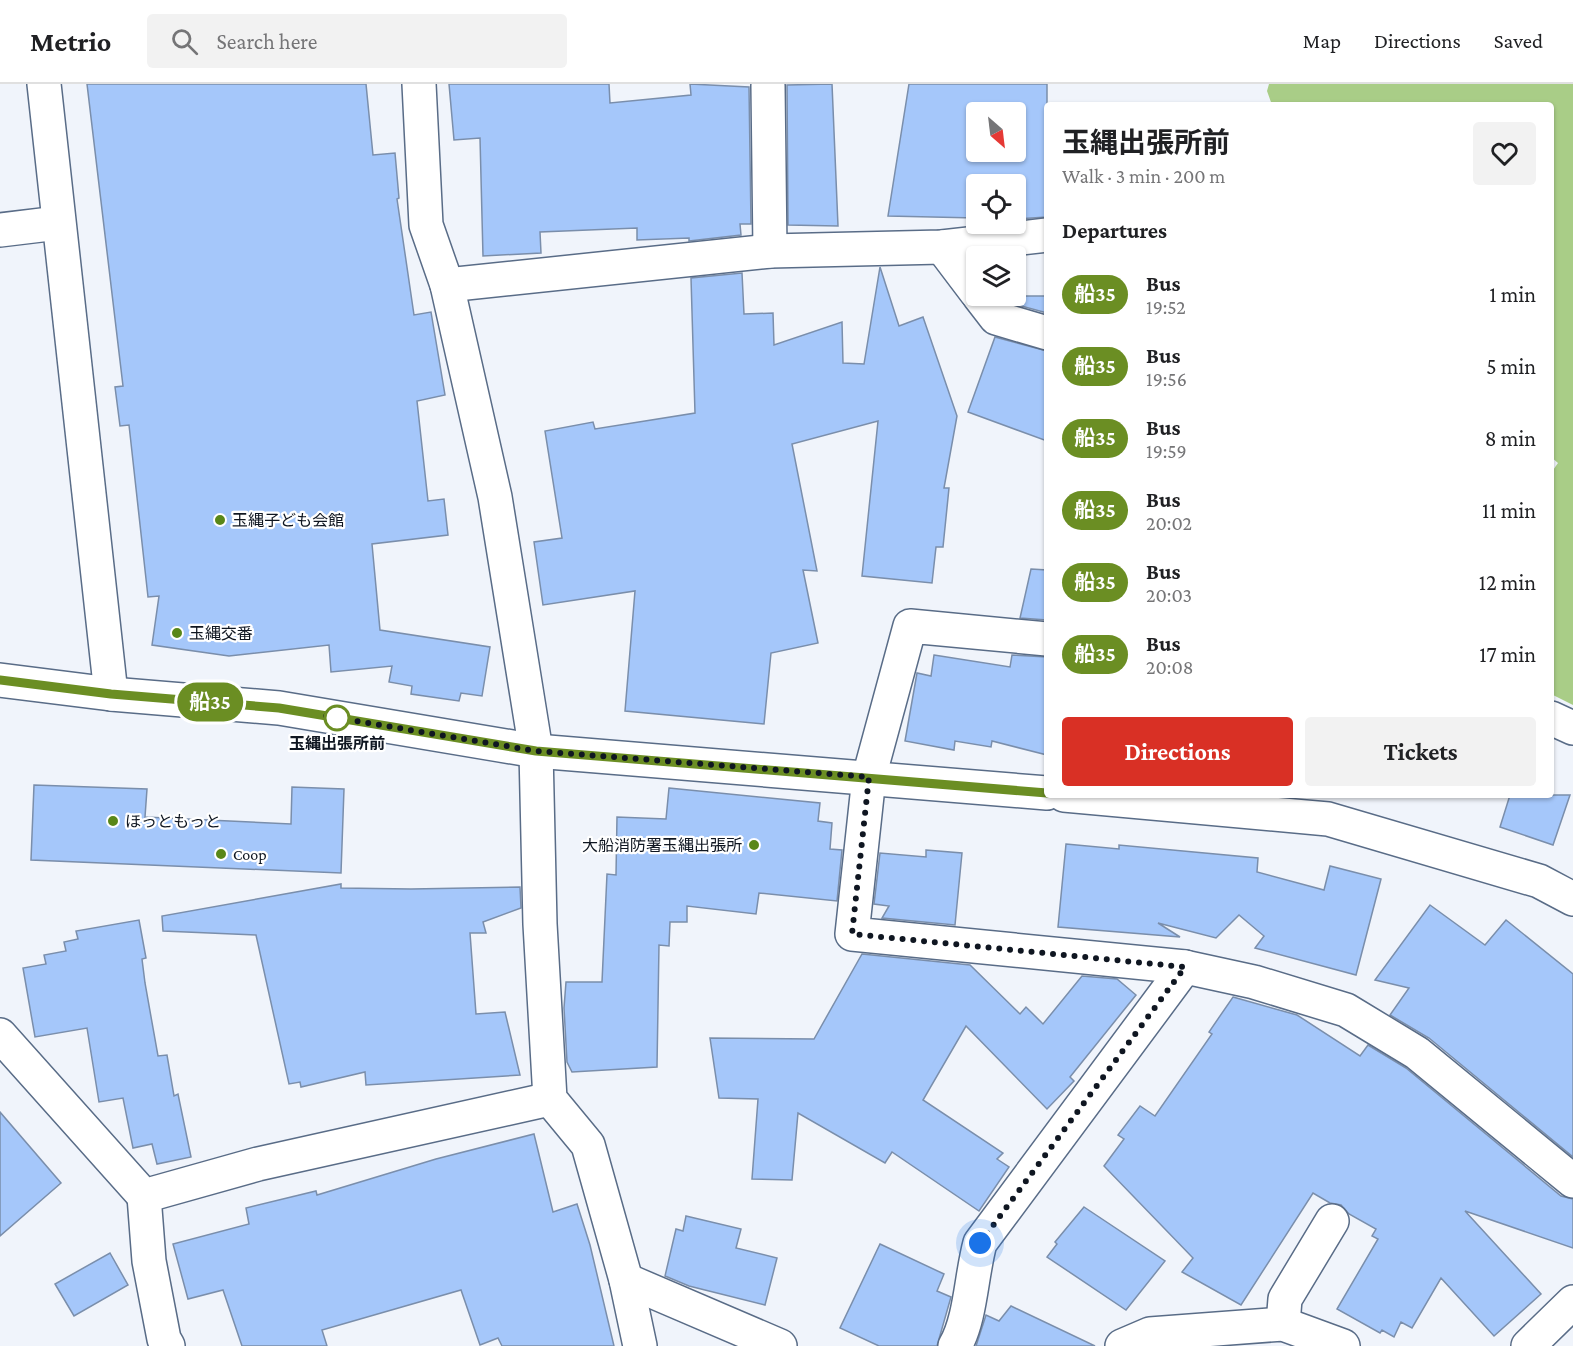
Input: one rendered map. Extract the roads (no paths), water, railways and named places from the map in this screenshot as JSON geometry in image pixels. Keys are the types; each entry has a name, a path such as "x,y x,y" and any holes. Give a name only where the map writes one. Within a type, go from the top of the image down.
{"street":[{"path":"44,84 111,694"},
{"path":"419,84 426,225 447,285 495,497 536,751 540,924 549,1099 588,1145 626,1280 639,1346"},
{"path":"768,86 770,251"},
{"path":"0,230 58,223"},
{"path":"447,285 770,251 942,247 1044,235"},
{"path":"942,247 966,278"},
{"path":"987,306 996,318 1044,332"},
{"path":"1044,639 910,626 869,777 852,934 1185,967 1254,981 1346,1010 1417,1053 1573,1181"},
{"path":"0,680 111,694 279,708 536,751 1044,793"},
{"path":"1554,719 1573,728"},
{"path":"1097,798 1328,819 1539,881 1572,896"},
{"path":"955,1346 964,1330 972,1274 980,1243 1185,967"},
{"path":"0,1035 144,1196 149,1261 164,1339 168,1346"},
{"path":"144,1196 258,1164 549,1099"},
{"path":"1283,1324 1285,1299 1332,1221"},
{"path":"626,1280 780,1346"},
{"path":"1528,1346 1573,1302"},
{"path":"1122,1346 1150,1334 1283,1324 1343,1346"}],"place":[{"name":"玉縄子ども会館","path":"220,520"},
{"name":"玉縄交番","path":"177,633"},
{"name":"玉縄出張所前","path":"337,718"},
{"name":"ほっともっと","path":"113,821"},
{"name":"大船消防署玉縄出張所","path":"754,845"},
{"name":"Coop","path":"221,854"}]}
